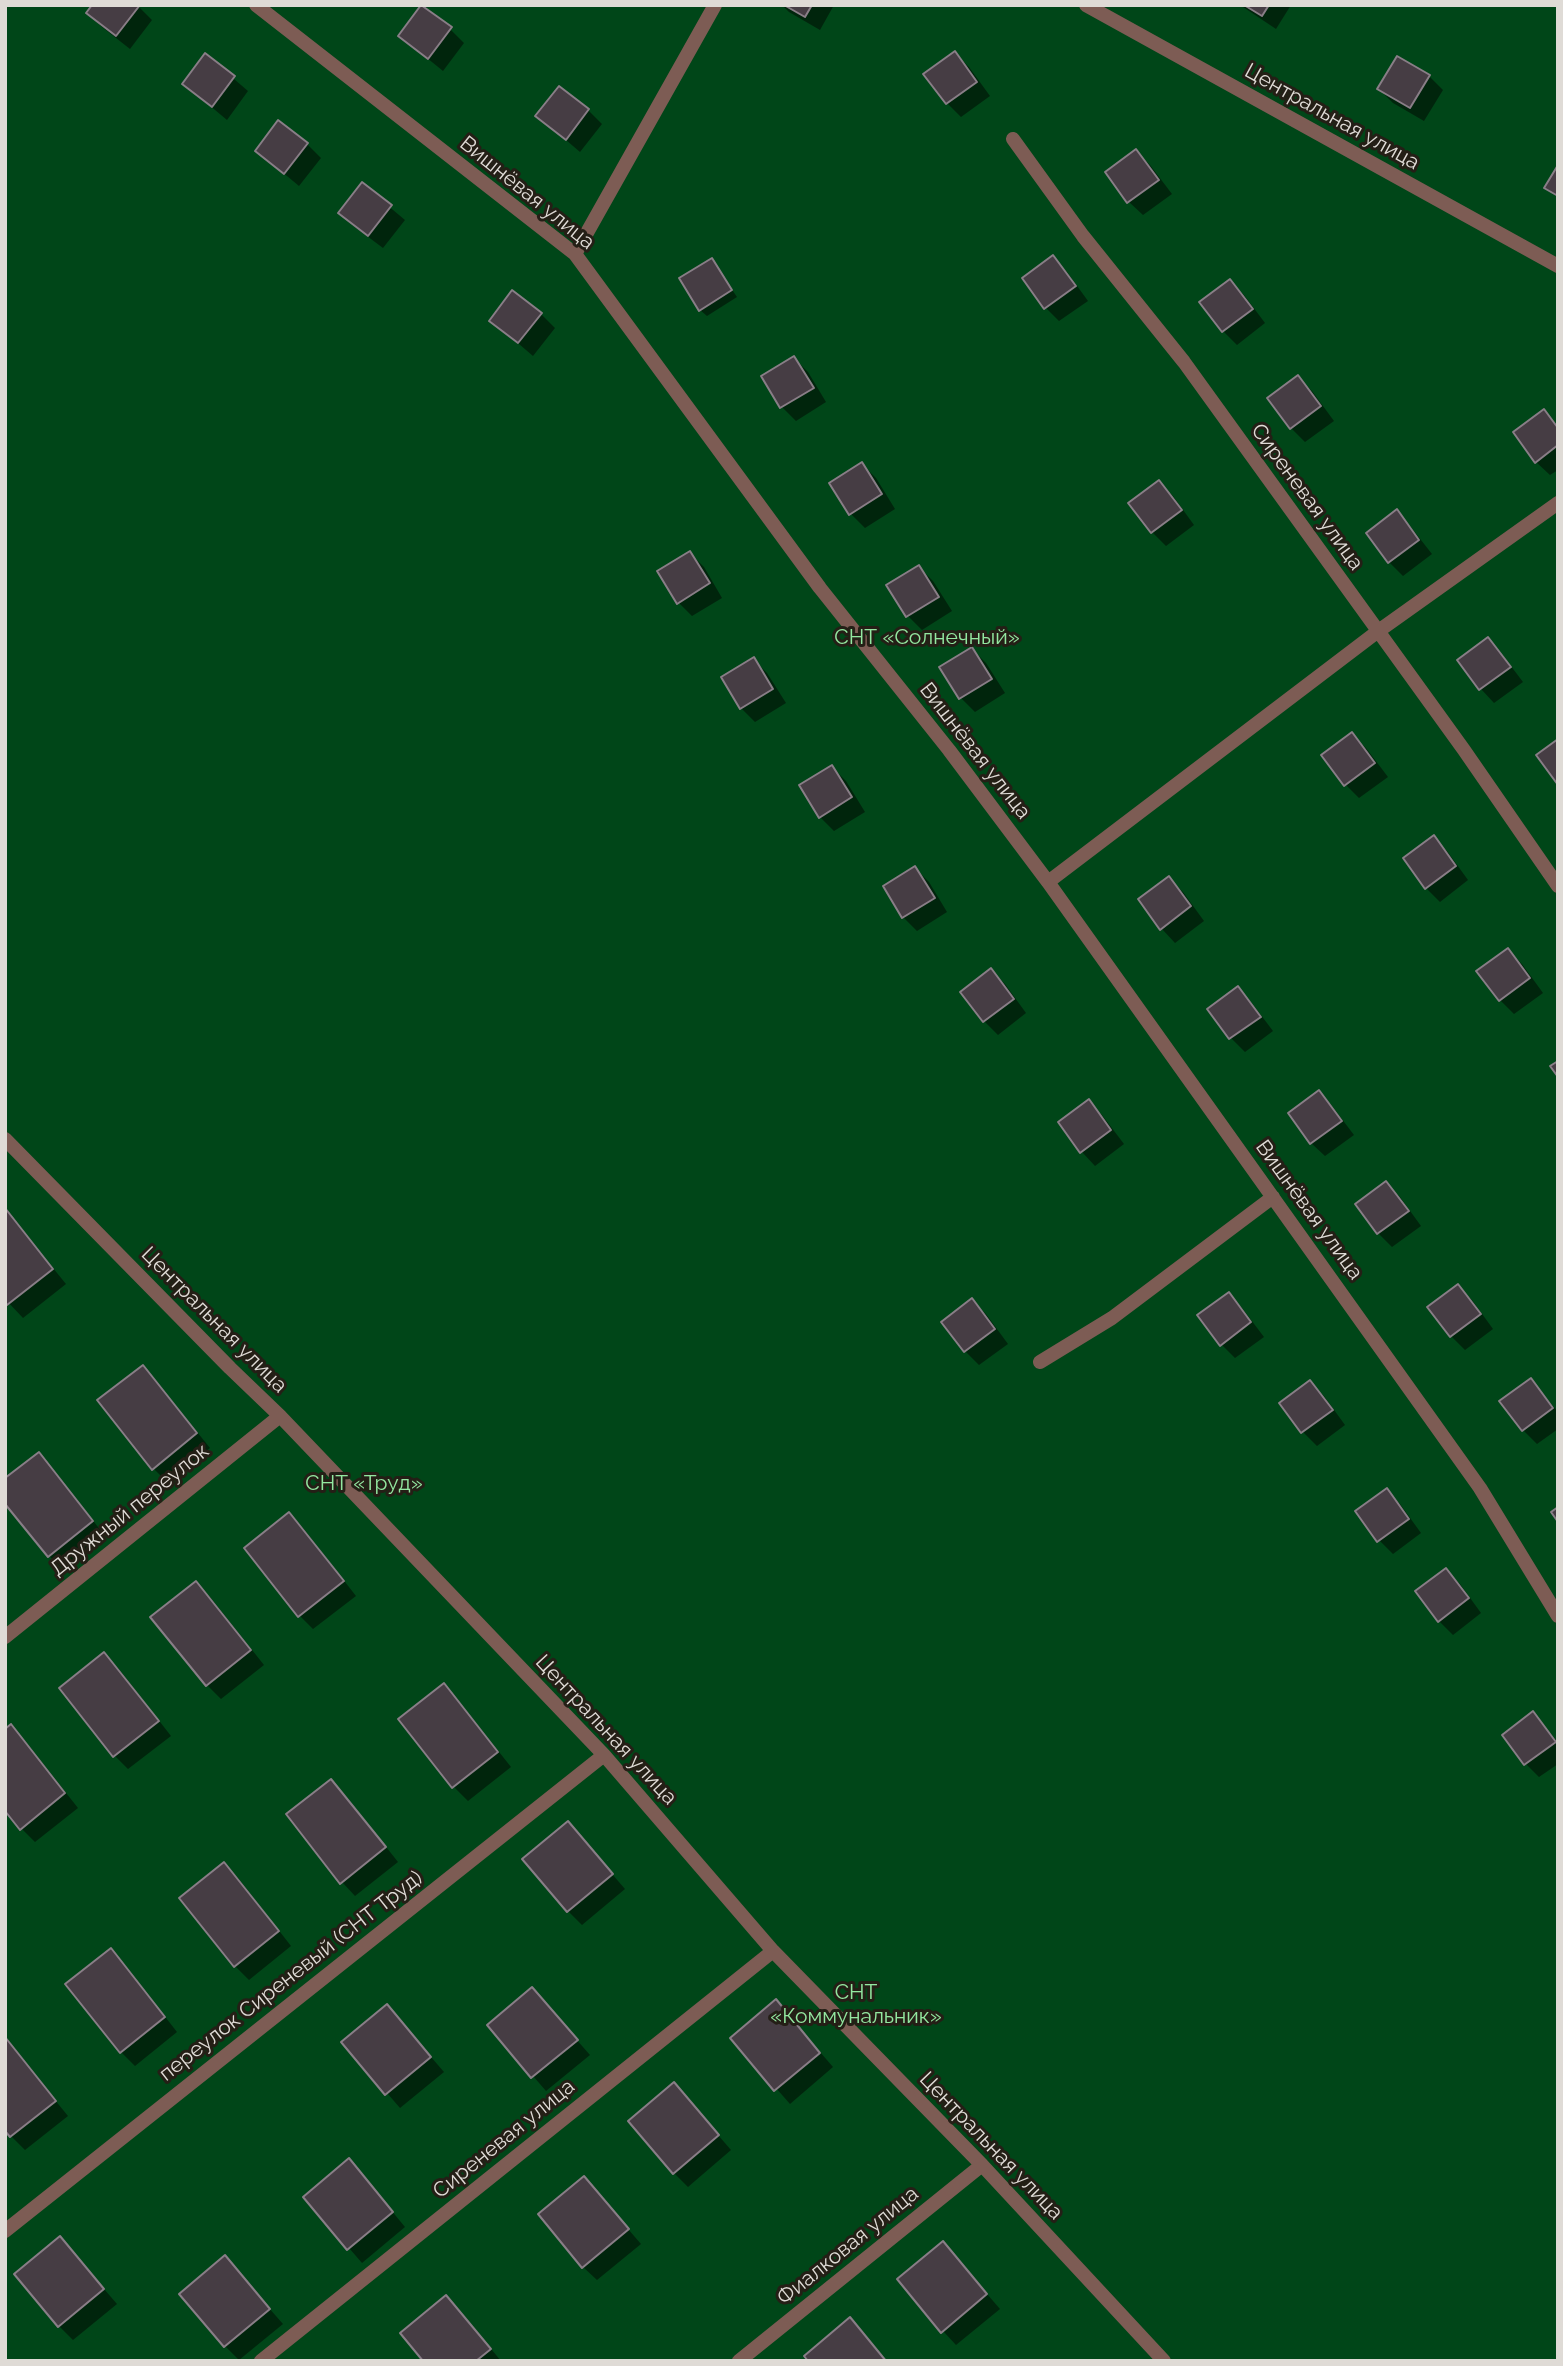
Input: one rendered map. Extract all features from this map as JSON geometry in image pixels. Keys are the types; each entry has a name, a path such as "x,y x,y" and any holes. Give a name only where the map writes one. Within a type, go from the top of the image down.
{"street":[{"name":"Вишнёвая улица","path":"256,5 575,254 820,589 949,750 1048,882 1480,1488 1558,1616"},
{"path":"575,254 715,5"},
{"name":"Центральная улица","path":"1086,5 1558,266"},
{"name":"Сиреневая улица","path":"1013,139 1083,236 1184,362 1464,750 1558,886"},
{"path":"1048,882 1377,632 1558,503"},
{"name":"Центральная улица","path":"5,1139 280,1416 604,1755 772,1951 982,2165 1164,2361"},
{"path":"1040,1362 1112,1318 1273,1197"},
{"name":"Дружный переулок","path":"5,1637 280,1416"},
{"name":"переулок Сиреневый (СНТ Труд)","path":"5,2231 604,1755"},
{"name":"Сиреневая улица","path":"261,2361 772,1951"},
{"name":"Фиалковая улица","path":"739,2361 982,2165"}],"green space":[{"path":"5,5 1558,5 1558,2361 5,2361"}],"building":[{"path":"92,5 140,5 116,36 86,13"},
{"path":"421,5 452,27 428,59 398,36"},
{"path":"784,5 812,5 805,17"},
{"path":"1244,5 1269,5 1262,16"},
{"path":"955,51 977,82 946,104 923,74"},
{"path":"205,53 235,76 212,107 182,84"},
{"path":"1397,56 1430,75 1410,108 1377,89"},
{"path":"559,86 589,109 566,140 535,116"},
{"path":"278,120 308,143 284,174 255,151"},
{"path":"1136,149 1159,180 1127,203 1105,172"},
{"path":"1558,165 1558,196 1544,188"},
{"path":"362,182 392,205 368,236 338,213"},
{"path":"1053,255 1076,286 1044,309 1022,278"},
{"path":"712,258 732,290 699,311 679,278"},
{"path":"1230,279 1253,309 1222,332 1199,302"},
{"path":"512,290 542,313 518,343 489,321"},
{"path":"794,356 814,388 780,408 761,376"},
{"path":"1298,375 1321,406 1290,429 1267,398"},
{"path":"1544,409 1558,428 1558,445 1535,463 1513,432"},
{"path":"862,462 882,494 849,515 829,483"},
{"path":"1159,480 1182,510 1151,533 1128,503"},
{"path":"1397,509 1419,540 1388,563 1366,533"},
{"path":"690,551 710,583 677,604 657,571"},
{"path":"919,565 939,597 906,617 886,585"},
{"path":"1488,637 1511,667 1479,690 1457,660"},
{"path":"972,647 992,679 959,699 939,667"},
{"path":"754,657 773,689 740,709 721,677"},
{"path":"1352,732 1375,763 1344,786 1321,755"},
{"path":"1558,739 1558,785 1536,755"},
{"path":"832,765 852,797 819,818 799,785"},
{"path":"1434,835 1456,866 1425,889 1403,858"},
{"path":"915,866 935,898 902,918 883,886"},
{"path":"1169,876 1191,906 1160,930 1138,899"},
{"path":"1508,948 1530,978 1499,1001 1476,971"},
{"path":"991,968 1014,999 983,1022 960,992"},
{"path":"1238,986 1261,1017 1229,1039 1207,1009"},
{"path":"1558,1061 1558,1077 1550,1066"},
{"path":"1319,1090 1342,1121 1310,1144 1288,1113"},
{"path":"1089,1099 1111,1130 1080,1153 1058,1122"},
{"path":"1386,1181 1409,1211 1377,1234 1355,1204"},
{"path":"5,1208 53,1269 7,1305 5,1302"},
{"path":"1458,1284 1481,1314 1450,1337 1427,1307"},
{"path":"1229,1292 1251,1322 1220,1346 1197,1315"},
{"path":"972,1298 995,1329 964,1352 941,1322"},
{"path":"143,1365 197,1433 152,1470 97,1400"},
{"path":"1531,1378 1553,1408 1522,1431 1499,1401"},
{"path":"1310,1380 1333,1410 1301,1433 1279,1403"},
{"path":"39,1452 93,1521 48,1557 5,1504 5,1478"},
{"path":"1387,1488 1409,1519 1377,1542 1355,1511"},
{"path":"1558,1507 1558,1522 1551,1512"},
{"path":"289,1512 344,1581 298,1617 244,1548"},
{"path":"1446,1568 1469,1598 1438,1622 1415,1591"},
{"path":"196,1581 251,1650 206,1686 150,1617"},
{"path":"104,1652 159,1721 113,1757 59,1688"},
{"path":"444,1683 498,1752 452,1788 398,1719"},
{"path":"1533,1711 1556,1742 1524,1765 1502,1735"},
{"path":"11,1724 65,1793 20,1830 5,1811 5,1729"},
{"path":"331,1779 386,1847 340,1884 286,1814"},
{"path":"568,1821 613,1874 567,1912 522,1859"},
{"path":"224,1862 279,1931 234,1967 179,1898"},
{"path":"111,1948 165,2017 120,2053 65,1984"},
{"path":"532,1987 578,2040 531,2078 487,2025"},
{"path":"776,1999 820,2053 774,2091 730,2038"},
{"path":"387,2004 431,2057 385,2095 341,2042"},
{"path":"5,2037 56,2101 10,2137 5,2131"},
{"path":"674,2082 719,2135 673,2174 628,2121"},
{"path":"349,2158 393,2212 347,2250 303,2197"},
{"path":"584,2176 629,2229 582,2268 538,2214"},
{"path":"60,2236 104,2289 58,2327 14,2274"},
{"path":"943,2241 987,2294 941,2333 897,2279"},
{"path":"225,2255 270,2309 224,2347 179,2294"},
{"path":"446,2295 491,2349 476,2361 423,2361 400,2333"},
{"path":"850,2317 886,2361 808,2361 804,2356"}],"park label":[{"name":"СНТ «Солнечный»","path":"927,638"},
{"name":"СНТ «Труд»","path":"364,1484"},
{"name":"СНТ «Коммунальник»","path":"856,2005"}]}
